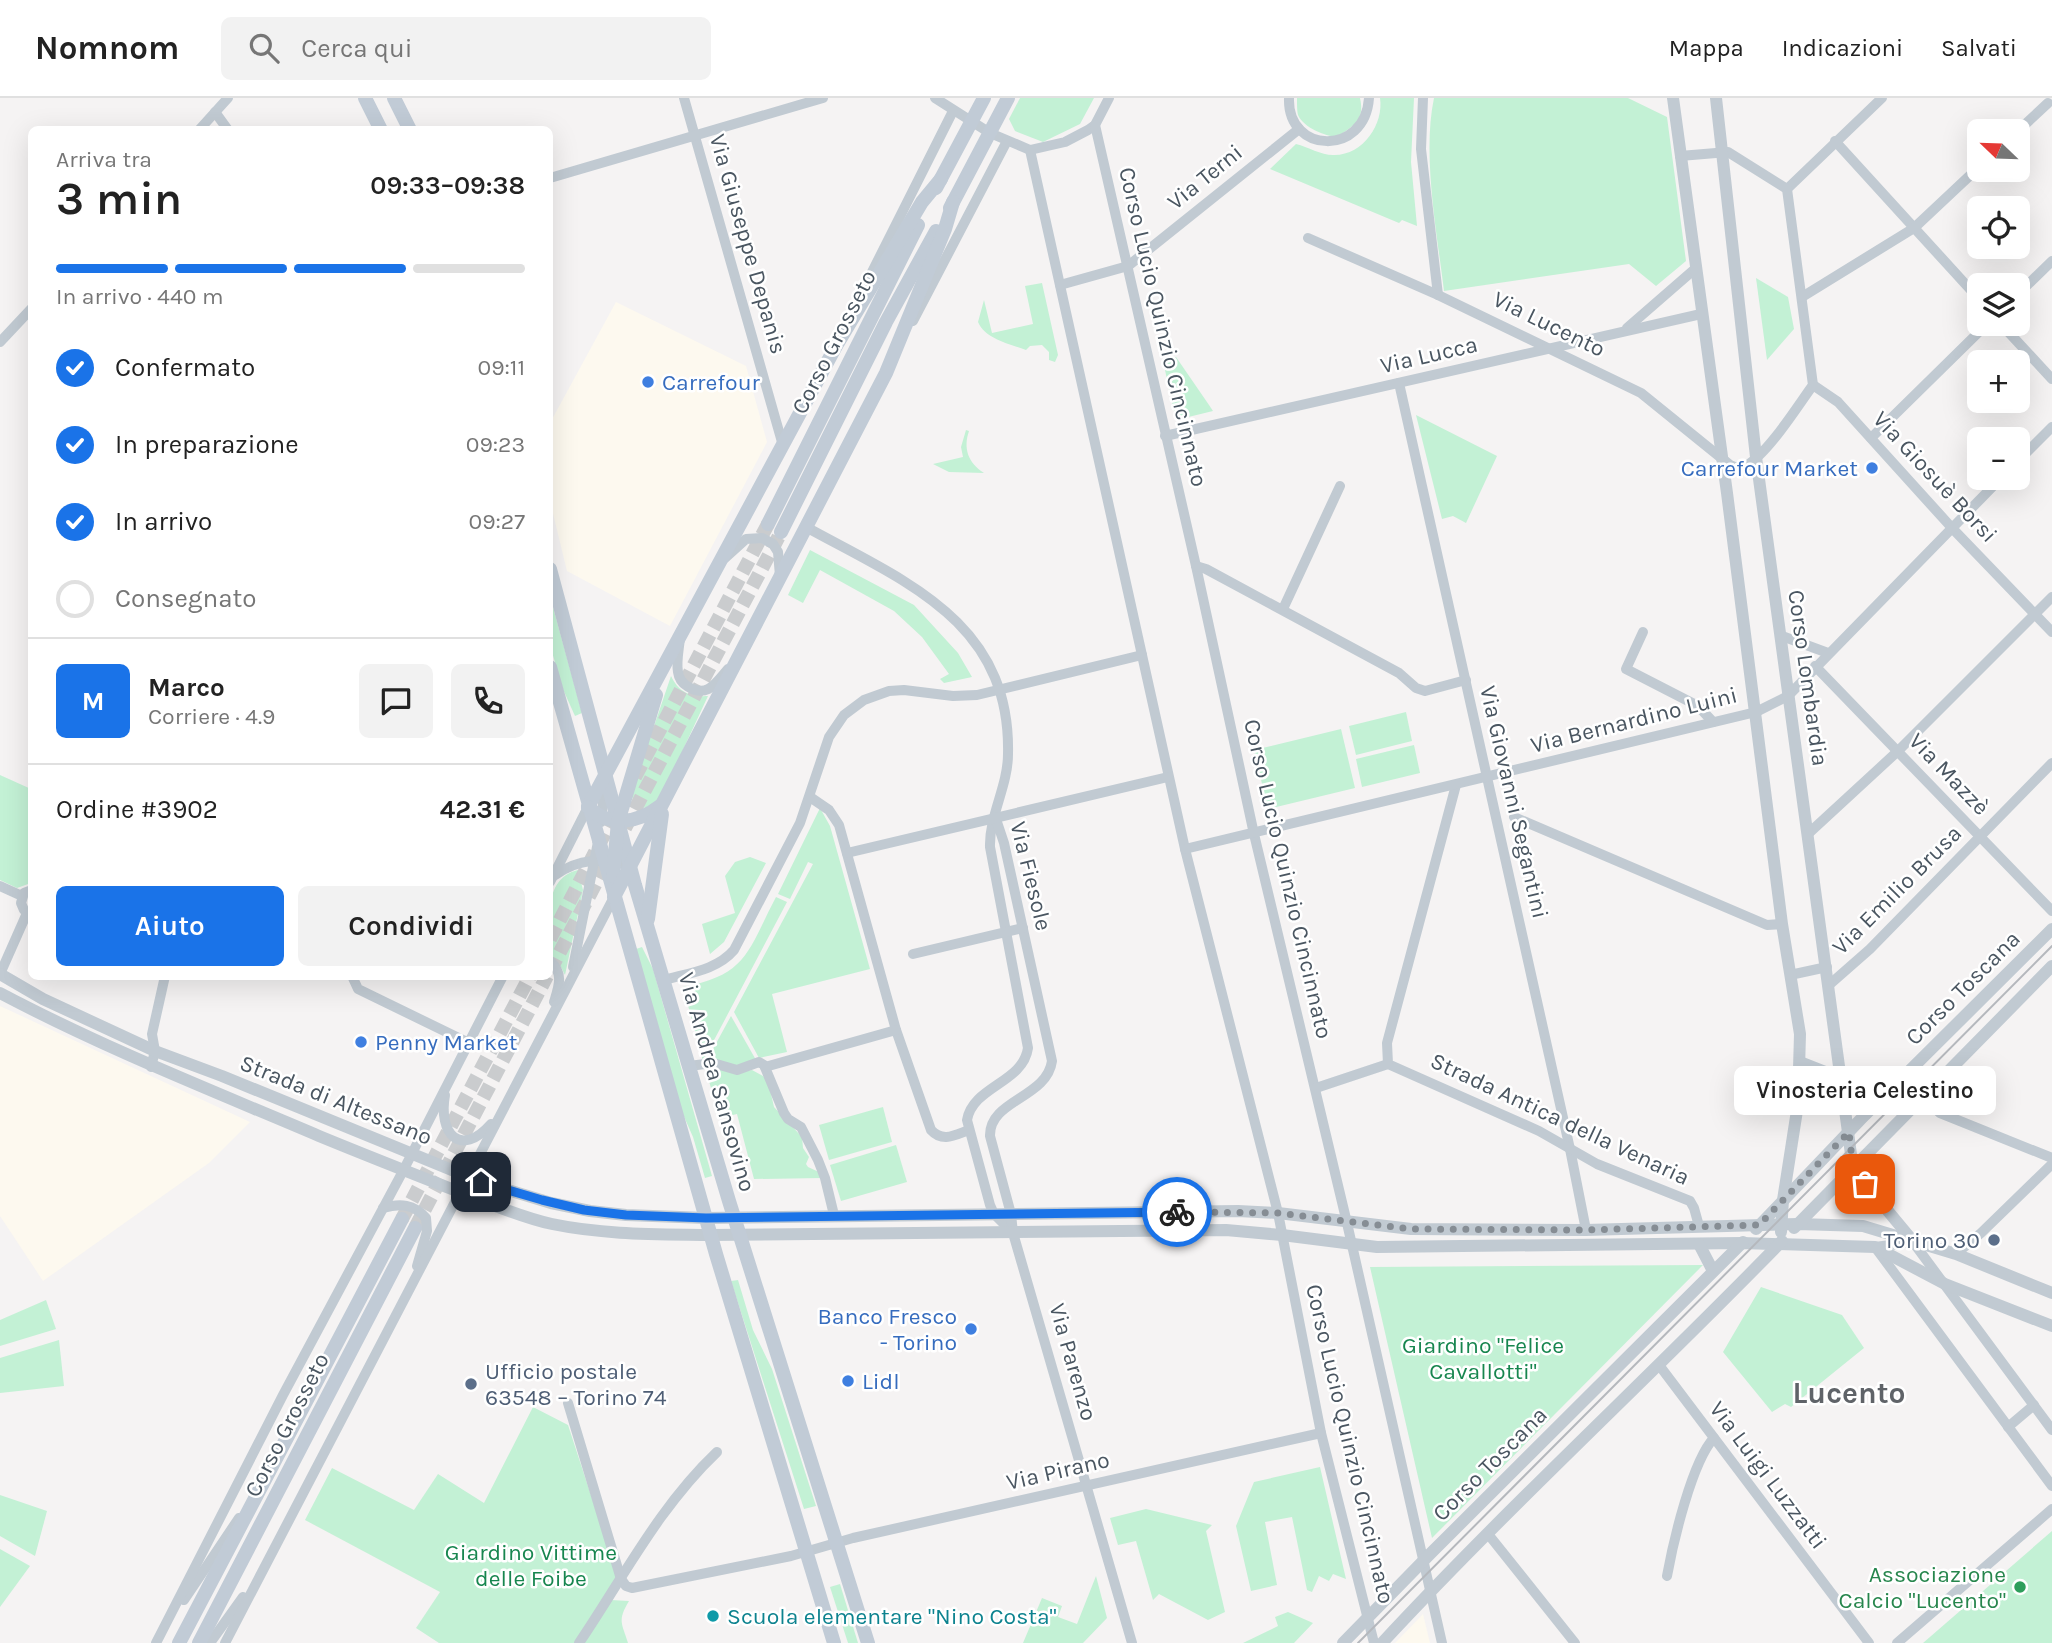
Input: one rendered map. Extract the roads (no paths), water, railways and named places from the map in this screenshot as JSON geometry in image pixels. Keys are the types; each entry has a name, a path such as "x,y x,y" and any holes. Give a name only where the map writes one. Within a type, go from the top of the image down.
{"main road":[{"path":"365,98 378,126"},
{"path":"394,98 408,126"},
{"name":"Corso Grosseto","path":"984,98 941,179 774,528 1008,98"},
{"name":"Corso Grosseto","path":"588,807 836,346 922,202 941,179"},
{"name":"Corso Grosseto","path":"614,897 886,373 945,229 953,202"},
{"name":"Via Andrea Sansovino","path":"553,580 630,866 733,1217 868,1643"},
{"path":"604,861 666,660"},
{"path":"553,678 710,1235 834,1643"},
{"path":"588,807 601,817 618,822 644,816 664,802"},
{"path":"647,924 664,802"},
{"name":"Corso Grosseto","path":"179,1643 402,1219"},
{"name":"Corso Grosseto","path":"199,1643 415,1227"}],"street":[{"path":"203,126 228,98"},
{"name":"Via Giuseppe Depanis","path":"684,98 782,443"},
{"path":"553,177 823,98"},
{"path":"935,98 971,123 1030,150 1076,138 1095,125 1109,98"},
{"path":"1289,98 1290,113 1299,128 1308,136 1332,142 1355,132 1368,110 1369,98"},
{"path":"1423,98 1421,149 1438,295"},
{"path":"1673,98 1782,924 1800,1034 1798,1104 1783,1200 1780,1243"},
{"name":"Corso Lombardia","path":"1716,98 1756,457 1853,1168"},
{"path":"1787,189 1882,98"},
{"path":"2030,119 2048,102"},
{"name":"Corso Grosseto","path":"836,346 953,110"},
{"path":"215,112 225,126"},
{"name":"Corso Lucio Quinzio Cincinnato","path":"1095,125 1254,834 1316,1088 1442,1643"},
{"name":"Via Terni","path":"1060,285 1128,266 1299,128"},
{"name":"Corso Grosseto","path":"886,373 1007,141"},
{"path":"1835,141 1967,286"},
{"name":"Corso Lucio Quinzio Cincinnato","path":"1030,150 1168,777 1278,1213 1321,1433 1374,1643"},
{"path":"1680,156 1728,152 1787,189"},
{"path":"1802,297 1914,228 1967,178"},
{"path":"1722,459 1737,468 1744,467 1756,457 1813,385 1787,189"},
{"name":"Via Lucento","path":"1308,238 1438,295 1641,393 1722,459"},
{"path":"2030,282 2052,261"},
{"path":"1625,330 1696,268"},
{"path":"0,342 28,312"},
{"name":"Via Lucca","path":"1165,436 1701,314"},
{"path":"1871,438 1975,336"},
{"path":"2012,336 2052,379"},
{"name":"Via Giovanni Segantini","path":"1399,383 1586,1230"},
{"name":"Via Giosuè Borsi","path":"1813,385 1838,402 1952,528 2052,632"},
{"path":"2030,449 2052,426"},
{"path":"1283,609 1340,486"},
{"name":"Via Bernardino Luini","path":"1185,849 1756,712 1788,696 1989,490"},
{"path":"806,527 897,575 928,596 982,651 992,667 999,688 1007,727 1005,785 995,816"},
{"name":"Corso Grosseto","path":"716,567 744,540 758,537 767,540 777,549 780,576"},
{"path":"1196,566 1283,609 1399,673 1416,688 1424,691 1465,680"},
{"path":"1809,833 1898,751 2052,597"},
{"name":"Corso Grosseto","path":"681,632 678,676 684,684 697,690 711,688 740,654"},
{"path":"1643,632 1626,669 1698,706 1713,722"},
{"path":"1782,635 1828,653"},
{"path":"664,980 711,967 725,960 734,950 796,831 832,731 844,715 860,703 877,694 893,690 965,696 1142,655"},
{"name":"Via Mazzè","path":"1815,666 2052,911"},
{"name":"Via Emilio Brusa","path":"1829,985 1870,949 2052,763"},
{"name":"Corso Grosseto","path":"598,840 606,774"},
{"path":"847,853 1168,777"},
{"path":"1316,1088 1388,1064 1387,1043 1456,785"},
{"path":"810,797 832,813 847,853 896,1030 931,1130 944,1138 969,1130 994,1214 1013,1233"},
{"name":"Corso Grosseto","path":"553,875 588,807"},
{"name":"Via Fiesole","path":"995,816 1004,843 1052,1061 1045,1080 999,1114 990,1127 990,1136 1011,1214"},
{"name":"Via Fiesole","path":"969,1130 967,1120 972,1104 1018,1069 1028,1051 990,847 995,816"},
{"path":"1514,817 1767,925 1782,924"},
{"name":"Corso Grosseto","path":"553,878 575,863 604,861 630,866"},
{"name":"Corso Grosseto","path":"570,983 604,861"},
{"name":"Strada di Altessano","path":"0,886 27,893 22,907 28,912"},
{"name":"Corso Grosseto","path":"225,1643 614,897"},
{"name":"Strada di Altessano","path":"28,915 0,974 43,999 155,1051 468,1177 584,1210 626,1215 706,1218 1195,1211 1278,1213 1411,1229 1586,1230 1798,1224 1863,1226 1956,1254 2052,1293"},
{"path":"913,954 1023,928"},
{"name":"Corso Toscana","path":"1343,1643 1742,1243 1884,1095 2052,929"},
{"name":"Corso Grosseto","path":"550,1018 560,979 553,964"},
{"name":"Corso Toscana","path":"1381,1643 2052,966"},
{"path":"1790,975 1827,967"},
{"path":"151,1067 155,1051 152,1034 164,980"},
{"path":"353,980 361,990 469,1043"},
{"name":"Corso Grosseto","path":"156,1643 314,1334 502,980"},
{"name":"Strada di Altessano","path":"0,993 151,1067 403,1171 526,1217 577,1228 638,1234 710,1235 1226,1230 1377,1247 1742,1243 1875,1247"},
{"path":"765,1067 896,1030"},
{"path":"689,1066 713,1063 737,1070 758,1062 765,1067 784,1114 801,1127 821,1166 834,1215"},
{"path":"1800,1062 1884,1095"},
{"name":"Strada Antica della Venaria","path":"1388,1064 1538,1131 1597,1164 1690,1201 1695,1208 1699,1226"},
{"name":"Corso Grosseto","path":"447,1085 443,1122 458,1138 467,1141 478,1137 500,1114"},
{"path":"1923,1097 1940,1113 2052,1158"},
{"path":"1956,1254 1982,1233 2052,1164"},
{"path":"1853,1168 1945,1284 2052,1430"},
{"name":"Corso Grosseto","path":"383,1208 411,1206 421,1212 427,1222 426,1235 411,1286"},
{"name":"Via Parenzo","path":"1011,1214 1013,1233 1132,1643"},
{"path":"1875,1247 1913,1242"},
{"path":"1699,1244 1713,1271"},
{"path":"1875,1247 1945,1284 2052,1326"},
{"path":"1875,1247 2052,1486"},
{"path":"1969,1317 1983,1299"},
{"name":"Via Luigi Luzzatti","path":"1659,1365 1869,1643"},
{"path":"568,1403 621,1578"},
{"path":"2008,1427 2034,1405"},
{"name":"Via Pirano","path":"621,1578 626,1586 636,1588 805,1552 836,1542 1321,1433"},
{"path":"1667,1576 1675,1532 1703,1452 1714,1438"},
{"path":"579,1643 670,1504 717,1452"},
{"name":"Corso Grosseto","path":"167,1622 230,1530 254,1500"},
{"path":"1897,1643 2052,1509"},
{"path":"1488,1534 1575,1643"},
{"name":"Corso Grosseto","path":"211,1643 259,1577"}],"tunnel":[{"path":"635,777 768,524"},
{"path":"625,828 779,536"},
{"path":"553,933 617,810"},
{"path":"553,965 609,858"},
{"path":"402,1219 528,980"},
{"path":"415,1228 545,980"}],"tram line":[{"path":"1358,1643 2052,946"}],"place":[{"name":"Carrefour","path":"648,382"},
{"name":"Carrefour Market","path":"1872,468"},
{"name":"Penny Market","path":"361,1042"},
{"name":"Vinosteria Celestino","path":"1865,1184"},
{"name":"Torino 30","path":"1994,1240"},
{"name":"Banco Fresco - Torino","path":"971,1329"},
{"name":"Lidl","path":"848,1381"},
{"name":"Ufficio postale 63548 – Torino 74","path":"471,1384"},
{"name":"Associazione Calcio \"Lucento\"","path":"2020,1587"},
{"name":"Scuola elementare \"Nino Costa\"","path":"713,1616"}],"district":[{"name":"Lucento","path":"1849,1393"}],"park label":[{"name":"Giardino \"Felice Cavallotti\"","path":"1483,1358"},
{"name":"Giardino Vittime delle Foibe","path":"531,1565"}]}
